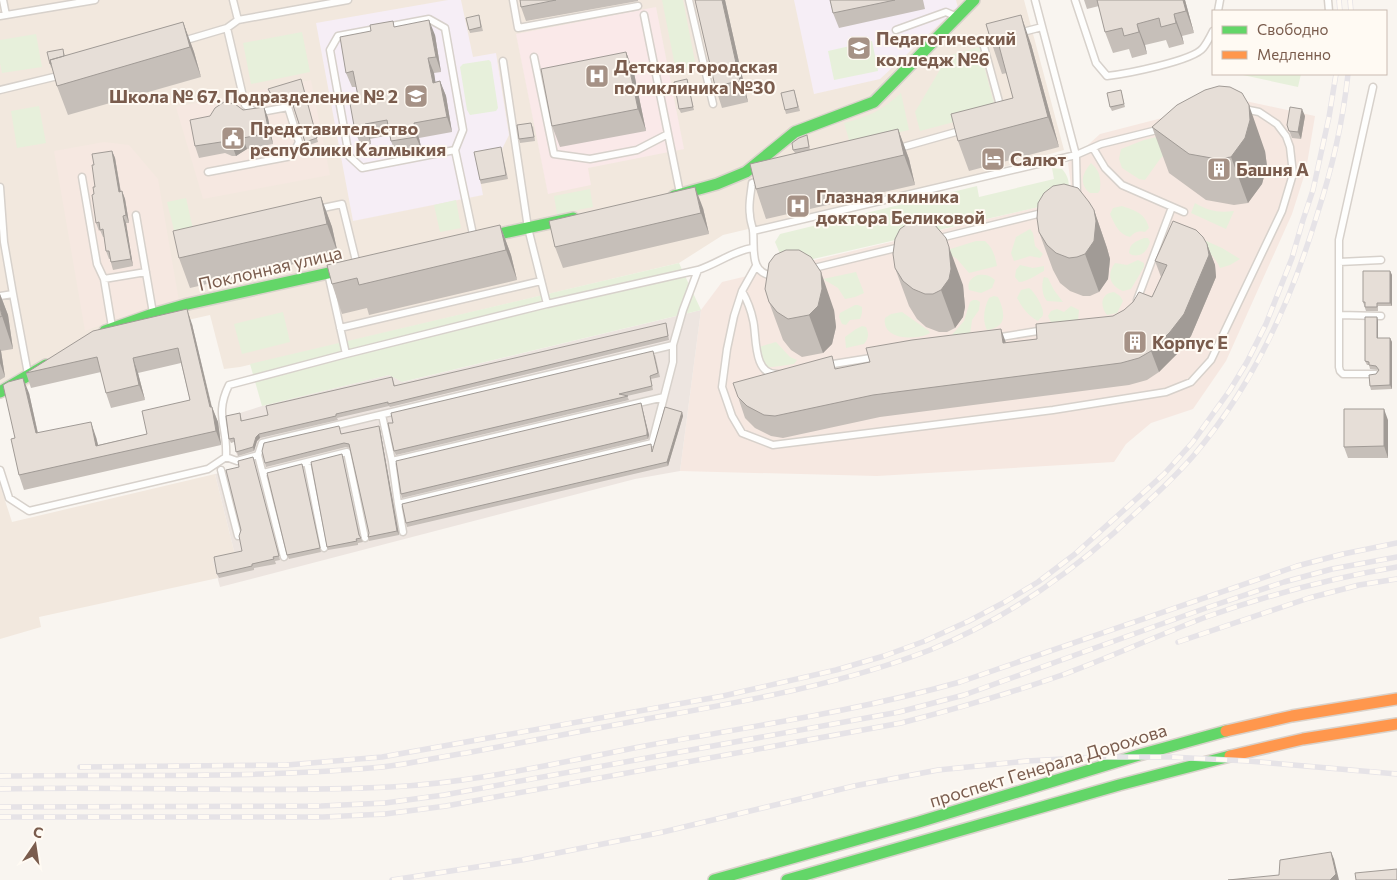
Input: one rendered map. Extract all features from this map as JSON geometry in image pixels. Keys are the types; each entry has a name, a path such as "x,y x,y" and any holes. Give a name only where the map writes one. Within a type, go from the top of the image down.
{"main road":[{"path":"661,199 717,184 746,172 795,132 874,102 974,0"},
{"path":"469,241 585,216"},
{"name":"Поклонная улица","path":"96,334 153,314 362,265"},
{"path":"0,392 58,358"},
{"name":"проспект Генерала Дорохова","path":"714,880 985,803 1129,756 1239,727 1315,712 1397,699"},
{"path":"787,880 1138,779 1256,749 1397,724"}],"lane":[{"path":"3,0 3,16 94,0"},
{"path":"42,0 43,9"},
{"path":"233,0 238,20"},
{"path":"175,43 227,28 238,20 348,0"},
{"path":"513,0 518,28 638,6"},
{"path":"689,0 713,104"},
{"path":"1035,0 1076,155 1078,186 1077,196 1074,201"},
{"path":"1074,0 1096,64 1107,76 1122,75 1176,62 1203,50 1212,33"},
{"path":"896,30 946,12 957,17"},
{"path":"644,15 680,195"},
{"path":"455,150 362,168 349,156 330,50 338,36 429,20 445,28 463,130 455,150 469,241"},
{"path":"1010,36 1042,27"},
{"path":"208,172 292,156 299,142 288,107 256,113 245,105 227,28"},
{"path":"1001,38 984,43 1004,119"},
{"path":"534,57 554,154 590,160 637,150 668,134"},
{"path":"503,61 528,228 547,304"},
{"path":"0,90 69,73"},
{"path":"1373,86 1339,240 1339,316 1340,371 1344,374 1375,374"},
{"path":"756,266 742,291 734,316 728,341 722,387 732,416 742,433 774,444 1053,410 1166,392 1191,382 1211,360 1282,211 1293,174 1290,146 1286,136 1277,124 1259,112 1238,108"},
{"path":"753,231 1076,155 1093,148 1169,127"},
{"path":"890,151 968,128"},
{"path":"1093,148 1105,168 1122,185 1184,212"},
{"path":"82,177 97,264 104,279 112,328"},
{"path":"770,179 752,183 749,214 753,231 752,248 756,266 767,276 780,276"},
{"path":"0,187 4,242 28,376"},
{"path":"314,210 342,204 362,265"},
{"path":"1134,307 1172,207"},
{"path":"925,241 1053,210"},
{"path":"136,215 153,314"},
{"path":"807,270 907,246"},
{"path":"226,457 227,445 221,410 229,385 547,304 698,270 712,266 743,249 752,248"},
{"path":"1339,262 1381,260"},
{"path":"398,504 652,443 674,362 673,345 683,310 698,270"},
{"path":"104,279 146,272"},
{"path":"328,273 346,354"},
{"path":"340,328 542,281"},
{"path":"742,291 750,307 754,322 754,339 757,355 768,372 775,374 784,373"},
{"path":"0,296 13,294"},
{"path":"1339,316 1381,316"},
{"path":"992,338 1048,329"},
{"path":"284,557 258,455 262,443 673,345"},
{"path":"822,366 880,356"},
{"path":"392,461 664,396"},
{"path":"382,415 392,461 403,532"},
{"path":"263,473 347,452 365,538"},
{"path":"226,457 238,461 258,455"},
{"path":"0,470 9,498 29,511 208,469 226,457"},
{"path":"307,462 324,548"},
{"path":"221,470 238,536"}],"shaded area":[{"path":"0,0 1024,0 1064,150 965,178 723,235 679,263 240,367 224,369 210,315 94,341 26,387 0,399","holes":["158,179 111,321 85,330"]},
{"name":"Школа № 67. Подразделение № 2","path":"448,0 461,0 473,57 496,53 509,135 502,149 475,154 483,195 353,221 316,23"},
{"name":"Педагогический колледж №6","path":"794,0 956,0 958,8 946,12 947,17 880,79 814,94"},
{"name":"Детская городская поликлиника №30","path":"656,7 684,149 588,168 591,185 548,194 516,34"},
{"path":"311,80 330,175 203,199 176,107"},
{"path":"1236,99 1315,116 1306,170 1292,214 1226,361 1193,409 1151,423 1126,444 1114,462 877,476 680,471 701,310 722,282 1068,200 1072,193 1068,163 1100,134"},
{"path":"104,142 129,145 158,179 179,301 111,321 85,331 54,151"},
{"path":"701,310 680,471 635,479 220,587 213,561 235,555 215,474 239,469 230,416 262,406 389,375 403,382"},
{"path":"215,474 235,555 213,561 218,578 39,617 41,627 0,639 0,485 12,522"}],"green space":[{"path":"662,0 683,0 696,67 676,71"},
{"path":"302,32 310,72 251,84 243,43"},
{"path":"36,34 42,67 2,73 0,40"},
{"path":"872,41 878,71 834,80 828,51"},
{"path":"979,47 996,111 920,131 915,112 948,56"},
{"path":"489,60 491,62 498,108 496,111 470,115 467,110 460,67 463,64"},
{"path":"1243,75 1301,75 1298,87"},
{"path":"901,93 909,130 850,143 844,123 875,112"},
{"path":"39,106 46,143 17,148 11,111"},
{"path":"1165,135 1176,143 1160,159 1145,180 1139,179 1122,168 1119,159 1121,149 1144,140"},
{"path":"1091,163 1099,175 1100,190 1098,193 1090,193 1083,182 1084,174"},
{"path":"1052,168 1062,169 1067,176 1069,188 1065,201 800,262 780,254 775,242 780,234 977,186 979,197 1054,179"},
{"path":"590,189 593,207 557,214 554,196"},
{"path":"186,198 193,229 175,234 167,202"},
{"path":"456,200 461,228 440,232 434,205"},
{"path":"1195,203 1214,211 1234,211 1226,229 1191,213"},
{"path":"1122,206 1136,211 1145,219 1149,228 1145,232 1137,232 1130,237 1123,234 1117,228 1110,214 1113,208"},
{"path":"1030,229 1033,233 1035,246 1043,254 1040,258 1030,256 1014,261 1011,253 1016,237"},
{"path":"1186,232 1222,248 1240,259 1220,268 1210,253"},
{"path":"1148,238 1150,242 1144,253 1132,255 1129,253 1132,244"},
{"path":"976,241 985,241 990,246 997,266 969,273 957,259 944,251"},
{"path":"1138,260 1144,263 1144,267 1131,289 1123,291 1112,283 1110,276 1115,263 1127,265"},
{"path":"679,263 701,310 402,382 389,375 262,406 250,364"},
{"path":"1020,265 1033,268 1044,266 1044,271 1028,280 1019,282 1015,277 1016,270"},
{"path":"856,272 864,293 855,297 845,299 838,288 823,279"},
{"path":"978,275 987,275 995,280 992,288 981,293 969,290 970,281"},
{"path":"1044,277 1048,278 1063,302 1047,301 1045,299 1042,290"},
{"path":"1029,288 1042,307 1043,315 1038,321 1031,317 1017,298 1021,290"},
{"path":"1114,292 1123,301 1117,313 1107,315 1102,304 1106,295"},
{"path":"998,297 1003,318 999,326 987,330 984,322 985,310 989,298"},
{"path":"973,300 980,302 979,310 972,320 970,335 951,336 964,321 970,302"},
{"path":"855,305 862,307 860,319 850,320 846,325 842,324 839,317 840,313"},
{"path":"1071,306 1079,310 1078,321 1059,325 1051,322 1048,316 1051,311 1057,309 1064,312"},
{"path":"283,312 290,342 242,354 234,324"},
{"path":"902,312 930,333 924,336 909,338 894,335 885,325 885,318 891,314"},
{"path":"862,326 866,327 868,332 866,342 846,348 845,337"},
{"path":"776,342 790,357 797,360 794,364 765,367 760,361 759,347"}],"building":[{"path":"520,0 556,0 521,7"},
{"path":"695,0 722,0 740,81 715,86"},
{"path":"830,0 895,0 833,13"},
{"path":"1097,0 1183,0 1186,11 1174,14 1176,23 1161,27 1159,18 1137,24 1139,32 1124,36 1122,28 1105,32"},
{"path":"479,15 481,27 469,30 466,18"},
{"path":"1021,15 1048,117 958,141 951,114 1013,98 998,42 992,44 986,24"},
{"path":"429,20 436,57 428,58 433,83 440,81 447,117 414,123 416,137 391,141 387,120 365,124 366,129 355,131 349,98 358,96 353,71 346,73 340,37 371,31 370,25 393,21 394,27"},
{"path":"183,22 190,47 57,86 50,60"},
{"path":"63,49 64,56 50,60 50,64 47,52"},
{"path":"626,52 638,109 552,126 541,69"},
{"path":"301,79 317,138 305,142 291,99 278,100 273,97 268,89"},
{"path":"687,79 693,107 679,109 674,82"},
{"path":"1219,86 1230,87 1242,93 1249,105 1250,120 1245,138 1231,157 1217,159 1189,154 1152,127 1177,105 1205,90"},
{"path":"794,90 798,107 785,110 781,93"},
{"path":"1121,90 1124,104 1110,107 1107,93"},
{"name":"Представительство республики Калмыкия","path":"224,102 235,104 243,110 264,107 269,133 243,138 232,145 221,142 195,146 190,120 210,116 215,108"},
{"path":"1290,107 1302,109 1298,132 1289,131 1287,125"},
{"path":"531,123 534,137 519,139 517,125"},
{"path":"898,129 904,155 756,189 750,164"},
{"path":"807,135 809,147 793,150 792,143"},
{"path":"501,147 506,175 480,180 474,152"},
{"path":"112,151 119,192 122,191 126,215 123,216 131,259 111,262 109,251 106,251 103,229 100,230 99,222 96,223 92,195 94,194 93,187 95,187 92,154"},
{"path":"1064,184 1078,188 1094,210 1096,221 1094,241 1085,254 1069,258 1056,253 1047,245 1039,232 1037,218 1038,203 1044,193 1053,186"},
{"path":"695,187 701,213 555,247 549,221"},
{"path":"321,197 327,224 179,258 173,231"},
{"path":"921,220 934,224 946,238 949,247 951,269 949,279 941,290 933,294 925,294 913,289 903,281 895,268 893,254 895,239 900,229 910,222"},
{"path":"1173,221 1196,230 1207,244 1209,255 1184,314 1170,332 1151,351 1139,358 1121,363 873,395 775,416 764,415 747,406 738,397 733,383 832,356 835,369 870,362 866,348 912,340 1001,329 1003,343 1037,339 1036,324 1113,316 1133,302 1139,292 1152,297 1167,265 1155,261"},
{"path":"500,225 506,250 359,285 357,278 332,284 327,265"},
{"path":"786,250 799,250 811,257 821,272 822,289 818,306 809,315 788,319 777,312 769,302 765,289 769,263 775,255"},
{"path":"1363,271 1390,271 1390,303 1377,303 1377,307 1365,307 1365,302 1363,302"},
{"path":"187,309 210,407 212,407 216,431 19,475 11,439 15,438 3,385 23,378 36,433 91,422 96,446 147,434 142,411 190,400 178,348 133,358 139,385 106,393 97,357 26,373 93,331"},
{"path":"1365,317 1377,317 1377,338 1390,338 1390,385 1370,386 1369,375 1376,374 1379,370 1376,366 1369,365 1369,362 1365,361"},
{"path":"666,323 668,336 388,404 388,402 336,414 336,416 259,434 253,447 236,452 234,438 229,439 226,416 240,413 241,421 268,415 266,406 392,377 394,386"},
{"path":"653,351 658,373 650,376 652,386 619,394 628,396 394,451 388,423 393,423 391,413"},
{"path":"641,403 647,435 401,494 396,461"},
{"path":"665,407 682,412 667,462 406,523 402,504 651,444 652,452"},
{"path":"1344,409 1384,409 1384,446 1344,447"},
{"path":"339,426 341,434 379,426 397,531 368,537 369,533 349,444 344,443 265,463 262,451 264,443"},
{"path":"342,454 361,538 356,539 357,541 327,547 311,462"},
{"path":"253,457 279,556 252,564 252,566 217,574 214,557 242,551 239,536 241,530 226,470 239,467 238,461"},
{"path":"302,464 320,548 287,555 267,473"},
{"path":"1331,852 1336,874 1330,880 1228,880 1279,875 1280,860"},
{"path":"1397,869 1397,880 1356,880 1355,873"}],"railway":[{"path":"1339,0 1340,10"},
{"path":"1350,0 1351,10"},
{"path":"80,767 287,765 382,757 723,696 836,670 884,656 925,641 1005,602 1038,582 1075,554 1164,474 1192,443 1230,390 1247,362 1266,324 1292,258 1313,190 1336,75"},
{"path":"0,776 239,775 334,771 403,764 787,692 895,663 956,639 980,627 1028,599 1073,567 1115,532 1156,495 1185,465 1235,400 1268,341 1307,247 1332,163 1348,75"},
{"path":"0,789 341,789 422,785 488,776 805,717 921,692 960,682 1297,566 1397,543"},
{"path":"0,807 321,806 385,803 444,795 899,712 964,695 1284,582 1332,569 1397,557"},
{"path":"0,817 323,817 385,814 446,806 901,723 1024,688 1065,674 1206,617 1253,601 1324,582 1397,567"},
{"path":"1178,642 1309,598 1359,585 1397,579"},
{"path":"392,880 522,860 663,832 854,786 938,770 1027,761 1098,757 1171,757 1248,761 1397,774"}],"traffic: fast":[{"path":"674,196 717,184 746,172 795,132 874,102 974,0"},
{"path":"481,238 573,218"},
{"path":"105,331 188,304 351,268"},
{"path":"0,392 46,365"},
{"path":"714,880 919,822 1139,755 1226,731"},
{"path":"787,880 1119,785 1230,756"}],"traffic: slow":[{"path":"1226,731 1292,716 1397,699"},
{"path":"1230,756 1303,739 1397,724"}],"place":[{"name":"Педагогический колледж №6","path":"859,48"},
{"name":"Детская городская поликлиника №30","path":"597,76"},
{"name":"Школа № 67. Подразделение № 2","path":"416,96"},
{"name":"Представительство республики Калмыкия","path":"233,138"},
{"name":"Салют","path":"993,159"},
{"name":"Башня А","path":"1219,169"},
{"name":"Глазная клиника доктора Беликовой","path":"798,206"},
{"name":"Корпус E","path":"1135,342"}]}
